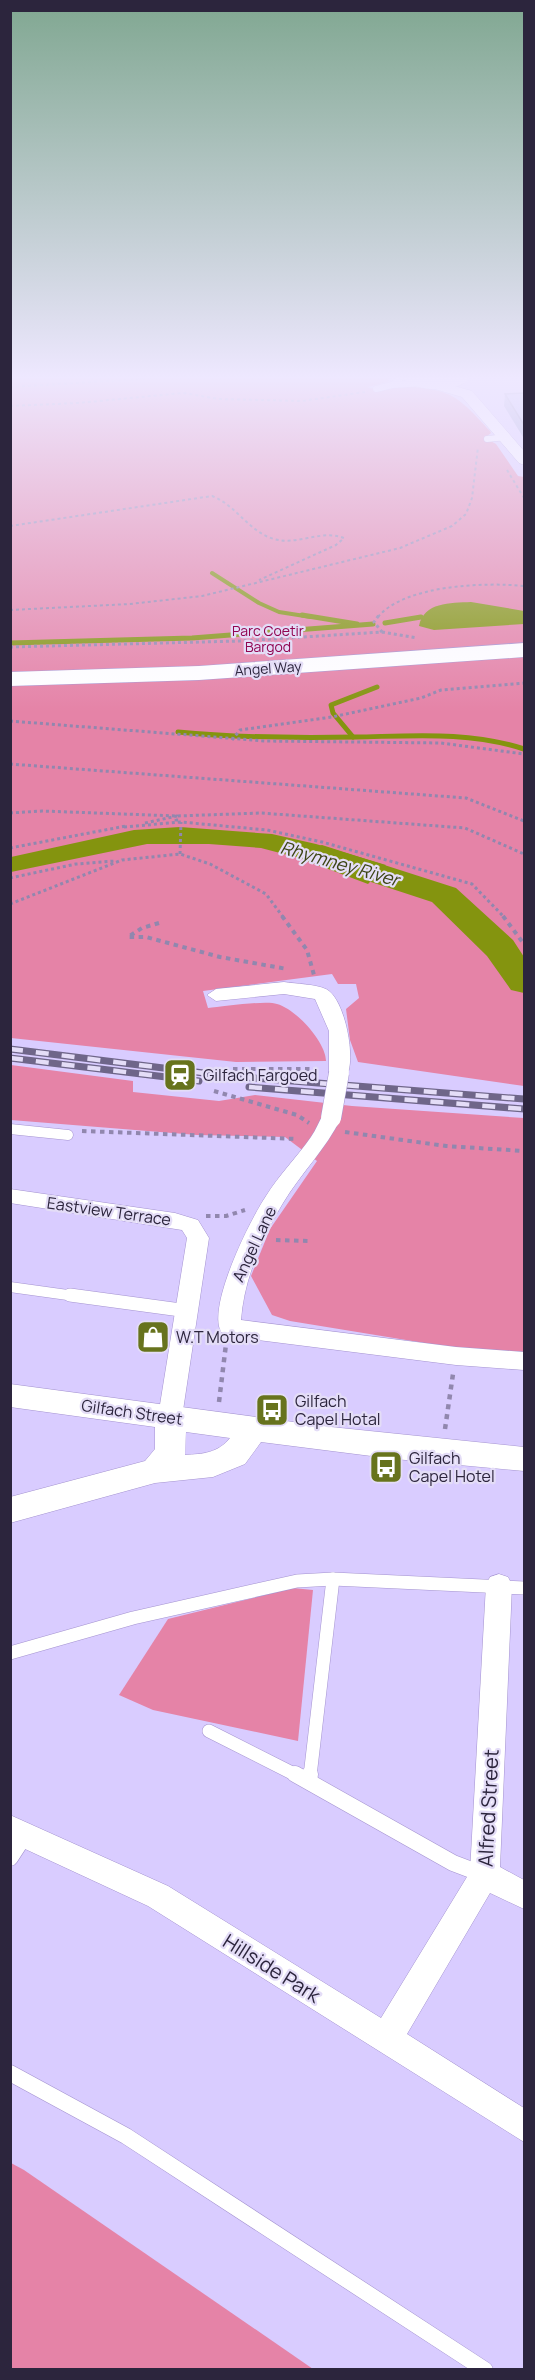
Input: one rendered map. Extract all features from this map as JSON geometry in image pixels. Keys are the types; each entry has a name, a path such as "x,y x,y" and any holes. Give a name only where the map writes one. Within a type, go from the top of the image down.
{"main road":[{"name":"Angel Way","path":"10,679 199,673 525,650"}],"street":[{"path":"216,995 284,988 322,994"},
{"name":"Angel Lane","path":"229,1326 232,1294 242,1264 274,1200 329,1123 341,1051 336,1016 322,994"},
{"name":"Eastview Terrace","path":"10,1196 175,1220 190,1225 198,1238 170,1417"},
{"path":"229,1326 250,1331 456,1356 525,1361"},
{"name":"Gilfach Street","path":"10,1395 253,1430 441,1453 525,1459"},
{"path":"155,1471 171,1453 170,1417"},
{"path":"10,1510 155,1471 213,1466 234,1455 253,1430"},
{"name":"Alfred Street","path":"386,2039 485,1875 512,1586"},
{"name":"Hillside Park","path":"15,1840 158,1896 525,2126"},
{"path":"485,1875 525,1895"}],"lane":[{"path":"10,1129 68,1136"},
{"path":"10,1287 188,1311"},
{"path":"10,1653 133,1618 297,1581 333,1579 512,1586"},
{"path":"309,1781 333,1579"},
{"path":"208,1731 309,1781 453,1863 485,1875"},
{"path":"10,2073 126,2136 485,2370"}],"path":[{"path":"10,610 110,606 204,596 411,544 450,528 466,514 472,489"},
{"path":"10,526 212,496 230,504 261,535 278,541 296,542 335,535 344,538 336,544 253,583"},
{"path":"10,647 240,640 382,632 374,622 387,606 397,602 450,586 491,583 525,586"},
{"path":"233,739 240,730 332,717 421,698 441,690 525,683"},
{"path":"10,720 233,739 356,744 441,740 502,748 525,754"},
{"path":"10,764 466,798 525,820"},
{"path":"10,813 42,811 177,816 261,813 465,828 525,854"},
{"path":"177,816 176,820 182,820 180,854"},
{"path":"10,848 177,816"},
{"path":"124,827 181,824 267,830 322,842 472,884 495,905 525,944"},
{"path":"10,878 76,864 180,854 210,864 266,894 307,950 322,994"},
{"path":"10,903 122,860"},
{"path":"159,923 142,928 128,937 146,937 220,957 291,970"},
{"path":"302,972 314,975"},
{"path":"215,1069 339,1071"},
{"path":"214,1091 329,1123 446,1146 525,1152"},
{"path":"68,1136 79,1131 284,1139"},
{"path":"262,1224 274,1240 308,1241"},
{"path":"216,1423 229,1326"},
{"path":"441,1453 456,1356"}],"green space":[{"name":"Parc Coetir Bargod","path":"11,489 524,489 524,1086 358,1062 350,1040 346,1009 359,998 356,984 338,984 332,974 203,991 208,1008 264,1003 285,1007 301,1019 316,1036 325,1053 326,1061 236,1062 11,1038"},
{"path":"11,1065 133,1081 133,1092 219,1101 255,1095 352,1106 524,1118 524,1353 455,1348 290,1321 272,1315 251,1276 270,1229 317,1161 285,1137 197,1135 11,1120"},
{"path":"293,1588 313,1590 298,1741 153,1710 119,1695 168,1619"},
{"path":"11,2163 24,2170 313,2369 11,2369"}],"water":[{"path":"471,602 524,611 524,624 434,630 419,626 426,612 432,608 439,605"},
{"path":"180,827 272,834 316,844 386,865 368,884 299,858 261,848 209,844 147,844 11,872 11,857 134,830"}],"waterway":[{"path":"212,573 259,603 279,612 311,617"},
{"path":"302,615 357,624"},
{"path":"385,623 421,617"},
{"path":"10,643 192,638 373,624"},
{"path":"353,737 333,713 331,705 377,687"},
{"path":"178,732 267,737 353,737"},
{"path":"353,737 462,737 483,739 524,749"},
{"name":"Rhymney River","path":"322,855 444,895 500,948 524,982"}],"railway":[{"path":"10,1049 228,1076 524,1099"},
{"path":"10,1058 199,1081"},
{"path":"249,1087 524,1109"}],"place":[{"name":"Gilfach Fargoed","path":"180,1075"},
{"name":"W.T Motors","path":"153,1337"},
{"name":"Gilfach Capel Hotal","path":"272,1410"},
{"name":"Gilfach Capel Hotel","path":"386,1467"}]}
